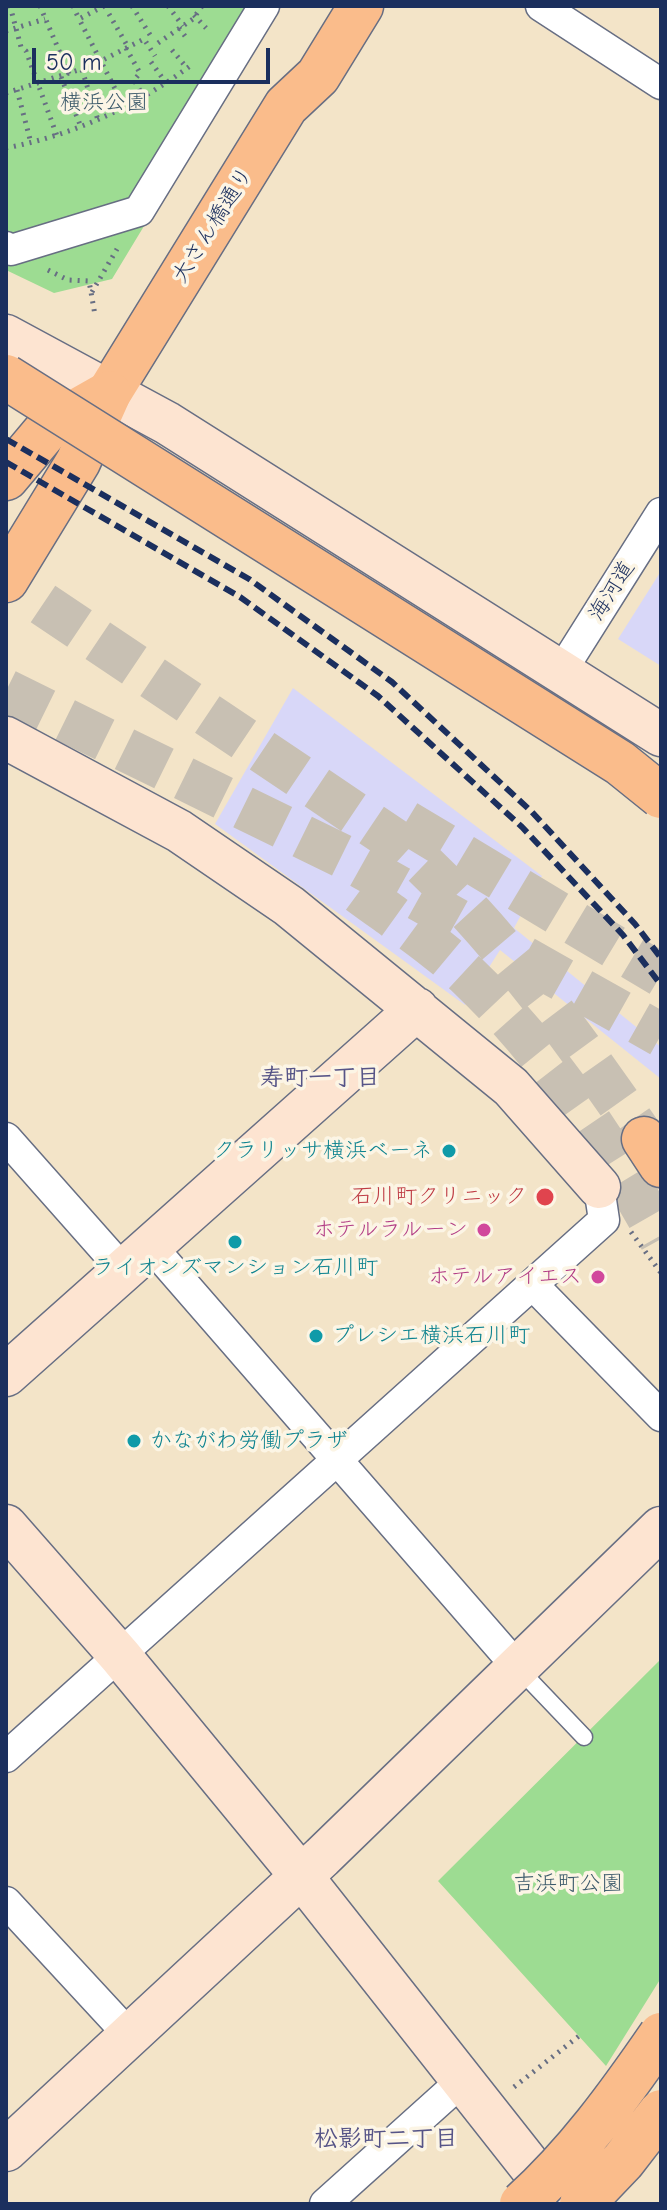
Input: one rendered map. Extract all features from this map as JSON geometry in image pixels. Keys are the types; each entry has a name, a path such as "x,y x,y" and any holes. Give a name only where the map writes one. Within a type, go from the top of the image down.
{"main road":[{"name":"大さん橋通り","path":"286,106 296,67 332,6"},
{"name":"大さん橋通り","path":"6,580 78,462 109,393 286,106 318,76 361,6"},
{"path":"6,377 620,763 661,796"},
{"path":"6,478 49,427 109,393"},
{"path":"522,2204 556,2173 607,2112 661,2035"},
{"path":"582,2204 623,2161 661,2112"}],"street":[{"path":"6,247 11,250 139,211 264,6"},
{"path":"541,6 661,84"},
{"path":"6,336 167,423 661,735"},
{"name":"海河道","path":"562,670 661,513"},
{"path":"6,738 179,831 289,906 417,1009 511,1087 599,1187 604,1220 339,1462 6,1757"},
{"path":"6,1375 417,1009"},
{"path":"6,1138 137,1258 339,1462 519,1669"},
{"path":"533,1285 661,1416"},
{"path":"6,1526 120,1656 302,1877 560,2204"},
{"path":"6,2150 302,1877 661,1528"},
{"path":"6,1902 130,2036"},
{"path":"325,2204 464,2079"}],"lane":[{"path":"519,1669 584,1737"}],"path":[{"path":"10,6 57,136"},
{"path":"40,6 69,74"},
{"path":"73,6 124,106"},
{"path":"79,19 104,6"},
{"path":"132,6 152,38"},
{"path":"168,6 188,40"},
{"path":"158,43 181,27 202,6"},
{"path":"109,14 140,73 134,80 143,96"},
{"path":"194,15 206,28"},
{"path":"6,31 45,19"},
{"path":"6,93 82,70 144,39 166,83"},
{"path":"172,50 187,68"},
{"path":"6,148 57,136 98,120 166,83 197,61"},
{"path":"82,70 98,120"},
{"path":"61,77 81,127"},
{"path":"17,90 31,143"},
{"path":"68,280 89,281 95,315"},
{"path":"514,2088 579,2036"}],"shaded area":[{"path":"661,571 661,666 618,639"},
{"path":"293,688 542,876 514,928 661,1047 661,1079 500,950 465,1005 215,824"}],"green space":[{"name":"横浜公園","path":"6,6 277,6 112,279 54,293 6,270"},
{"name":"吉浜町公園","path":"661,1659 661,1978 606,2066 438,1881"}],"tunnel":[{"path":"43,604 406,848 473,915 533,986 644,1139"},
{"path":"6,691 344,857 460,922"},
{"path":"406,822 661,975"},
{"path":"359,892 457,966 526,1038 576,1102 661,1239"},
{"path":"524,958 661,1035"}],"railway":[{"path":"6,439 249,579 392,682 532,812 635,924 661,958"},
{"path":"6,462 240,597 378,696 522,827 623,935 661,985"}],"place":[{"name":"クラリッサ横浜ベーネ","path":"449,1151"},
{"name":"石川町クリニック","path":"545,1197"},
{"name":"ホテルラルーン","path":"484,1230"},
{"name":"ライオンズマンション石川町","path":"235,1242"},
{"name":"ホテルアイエス","path":"598,1277"},
{"name":"プレシエ横浜石川町","path":"316,1336"},
{"name":"かながわ労働プラザ","path":"134,1441"}],"district":[{"name":"寿町一丁目","path":"320,1078"},
{"name":"松影町二丁目","path":"386,2139"}]}
